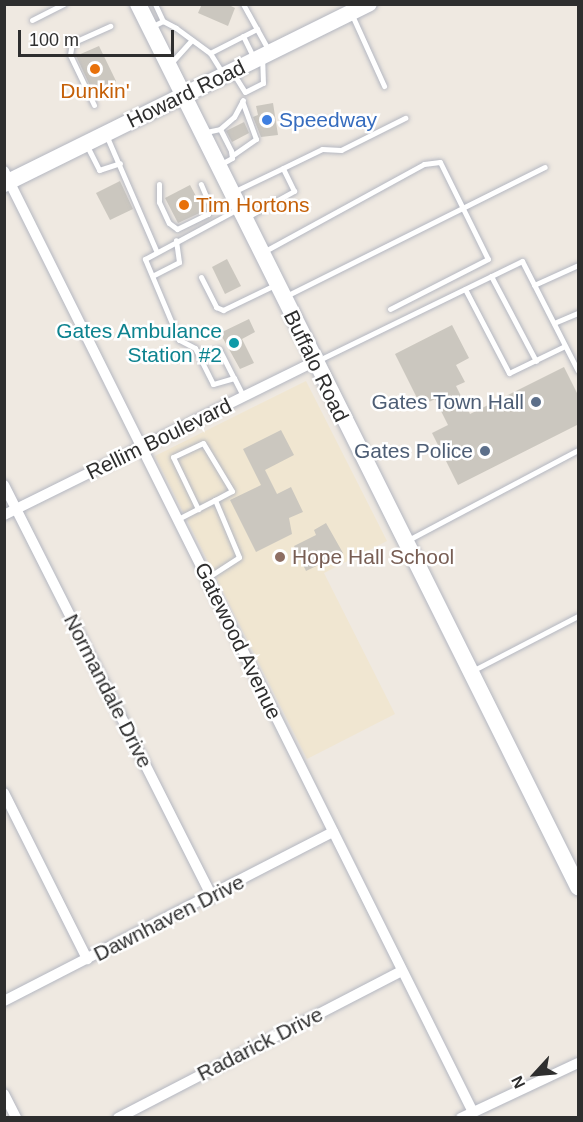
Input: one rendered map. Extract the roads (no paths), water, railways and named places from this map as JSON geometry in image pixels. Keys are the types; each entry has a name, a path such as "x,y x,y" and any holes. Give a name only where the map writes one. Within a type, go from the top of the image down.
{"main road":[{"name":"Howard Road","path":"6,179 369,4"},
{"name":"Buffalo Road","path":"145,5 157,24 169,65 260,255 579,887"}],"street":[{"name":"Gatewood Avenue","path":"6,179 143,448 473,1112"},
{"name":"Rellim Boulevard","path":"4,515 313,362"},
{"name":"Normandale Drive","path":"4,485 212,897"},
{"path":"4,793 87,959"},
{"name":"Dawnhaven Drive","path":"4,1001 212,897 333,832"},
{"name":"Radarick Drive","path":"118,1118 401,971"},
{"path":"461,1118 579,1063"},
{"path":"4,1095 16,1118"}],"lane":[{"path":"33,20 64,4"},
{"path":"202,134 220,129 242,101 245,92 263,83 262,56 257,29 243,4"},
{"path":"351,13 384,86"},
{"path":"157,24 192,40 210,54 245,92"},
{"path":"94,105 70,55 72,43 110,26"},
{"path":"210,54 257,29"},
{"path":"243,36 262,56"},
{"path":"169,65 192,40"},
{"path":"217,166 256,139 242,101"},
{"path":"230,194 322,149 341,150 405,118"},
{"path":"220,129 233,155"},
{"path":"105,133 156,250"},
{"path":"86,142 99,170 120,163"},
{"path":"260,255 301,230 424,164 440,162 488,259 390,309"},
{"path":"201,277 216,308 223,310 279,292 544,166"},
{"path":"234,378 213,384 195,348 179,340 159,300 163,295 145,259 156,250 176,240 294,191 283,168"},
{"path":"159,184 159,201 169,223 177,229 208,214 211,208 201,184"},
{"path":"154,275 179,262 176,240"},
{"path":"313,362 522,261 579,371"},
{"path":"534,285 579,265"},
{"path":"491,276 536,361"},
{"path":"465,289 504,369 514,372 565,346"},
{"path":"554,323 578,313"},
{"path":"199,356 219,349 243,398"},
{"path":"178,519 198,509 232,491 208,446 197,443 173,457 198,509"},
{"path":"404,542 579,450"},
{"path":"207,578 239,557 215,500"},
{"path":"470,671 579,616"}],"place":[{"name":"Dunkin'","path":"95,69"},
{"name":"Speedway","path":"267,120"},
{"name":"Tim Hortons","path":"184,205"},
{"name":"Gates Ambulance Station #2","path":"234,343"},
{"name":"Gates Town Hall","path":"536,402"},
{"name":"Gates Police","path":"485,451"},
{"name":"Hope Hall School","path":"280,557"}]}
